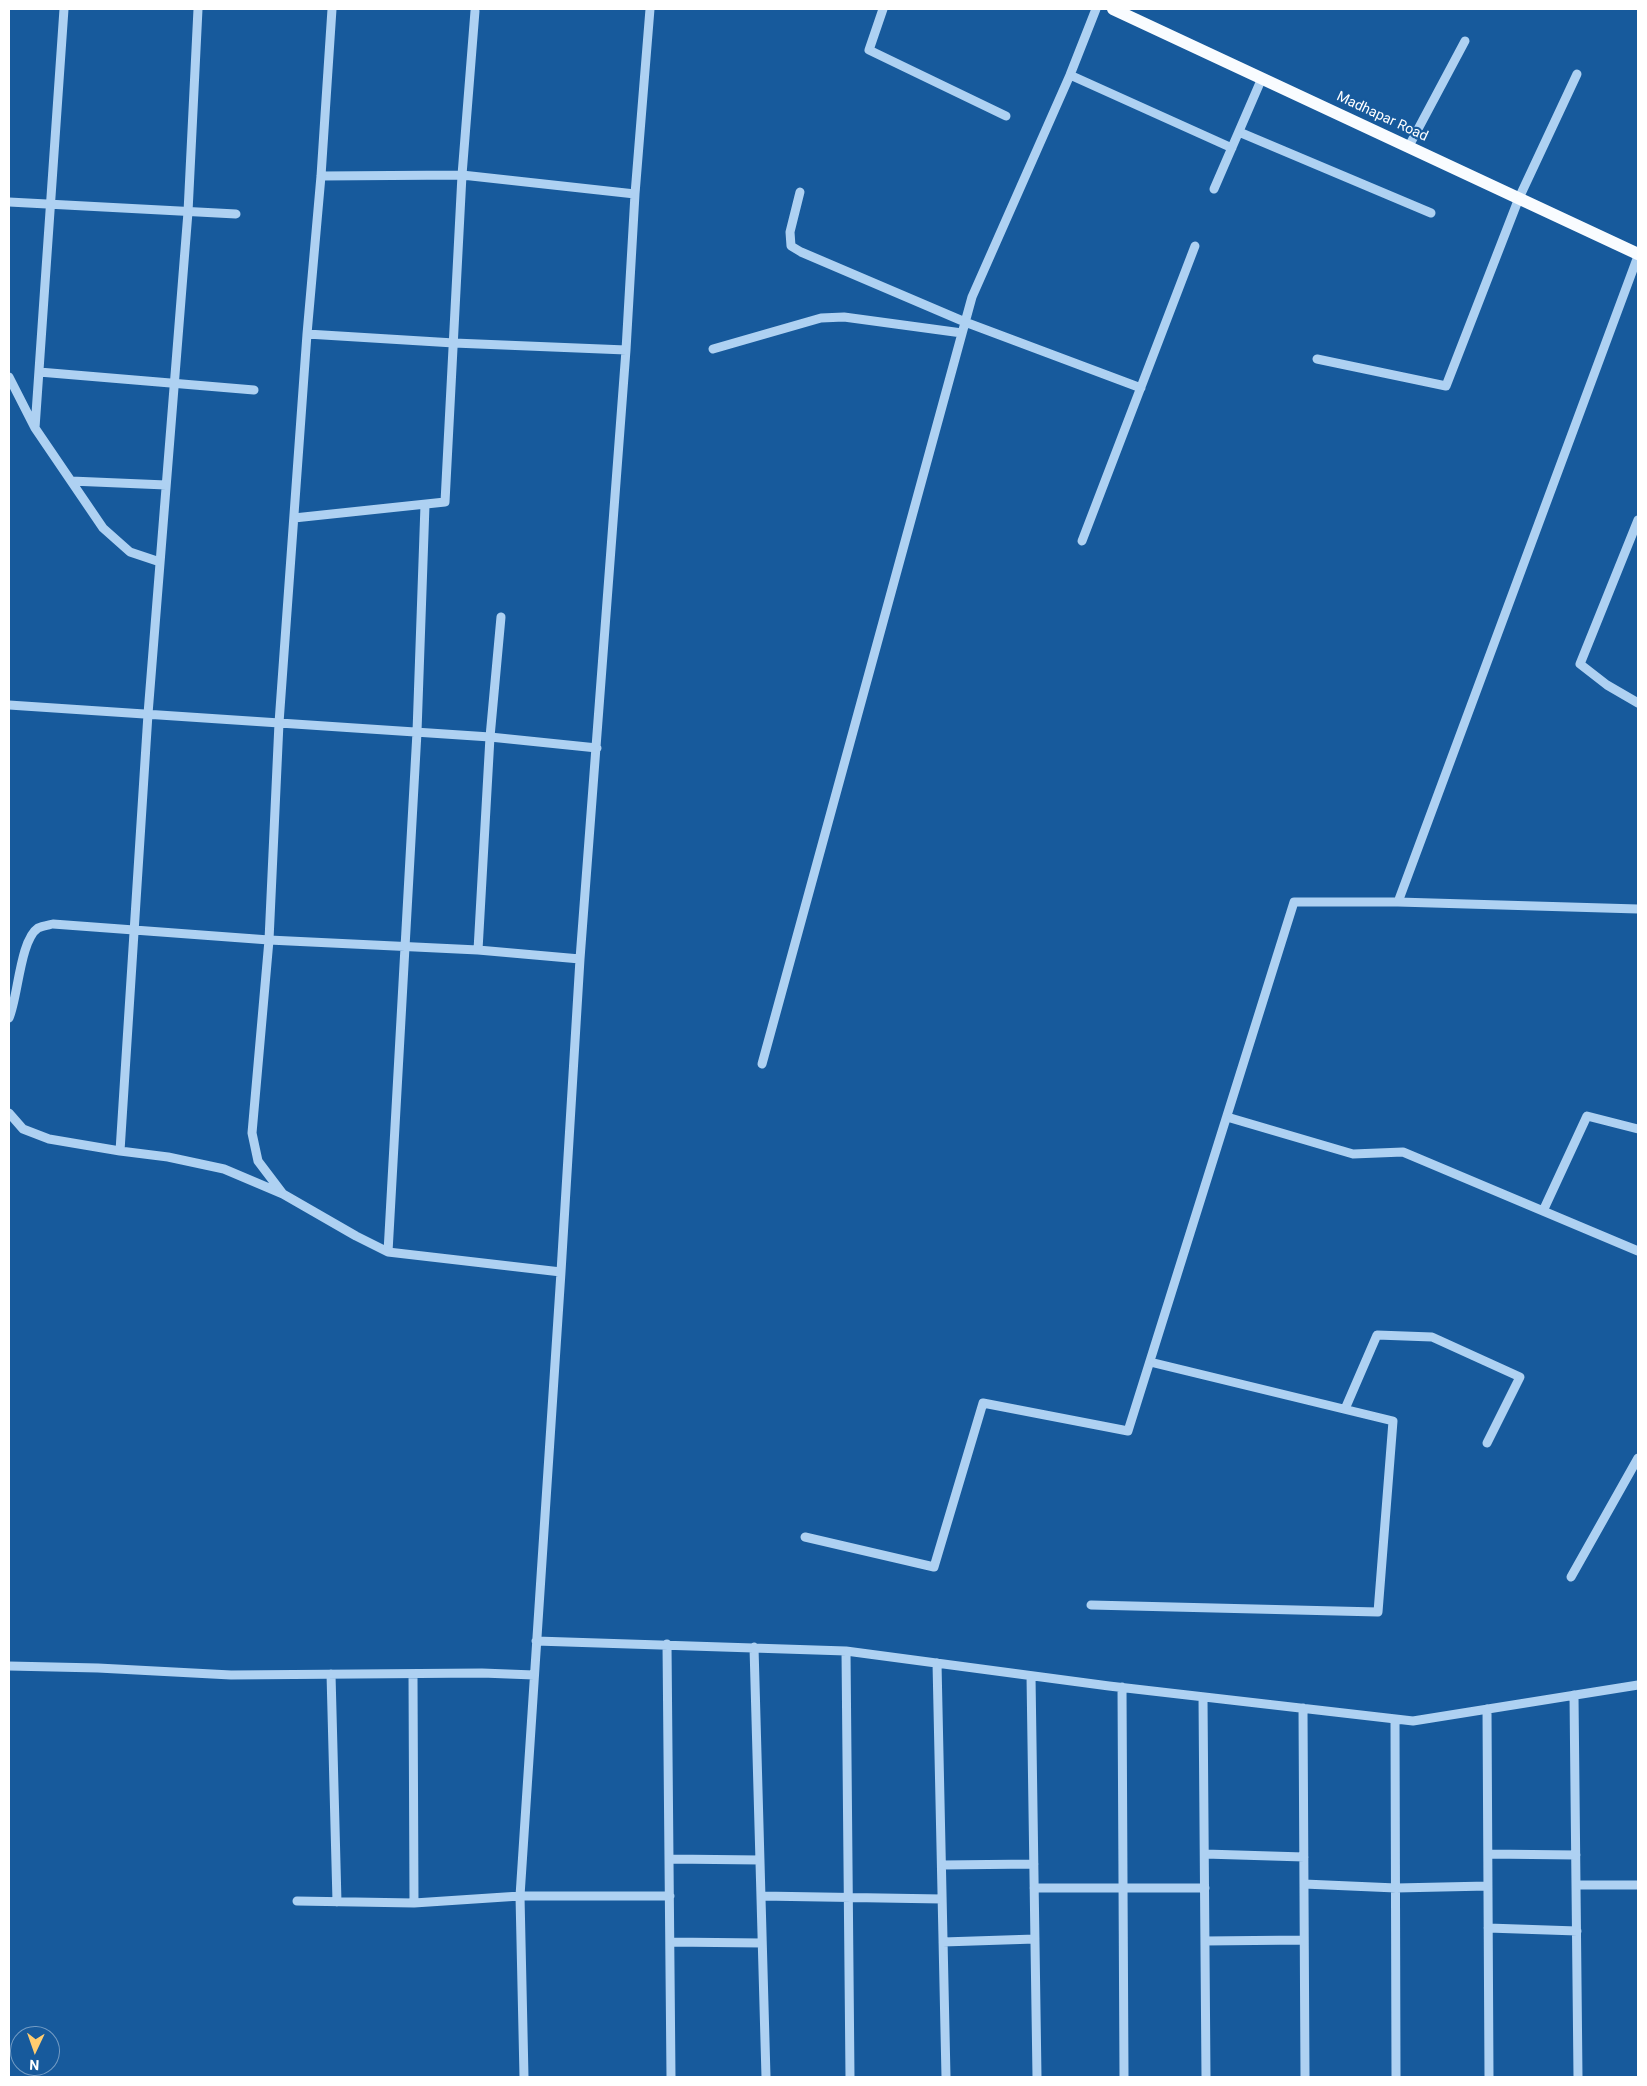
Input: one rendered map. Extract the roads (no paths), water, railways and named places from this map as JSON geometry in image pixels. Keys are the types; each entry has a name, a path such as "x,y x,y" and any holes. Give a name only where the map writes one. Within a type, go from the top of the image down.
{"main road":[{"name":"Madhapar Road","path":"1113,9 1638,255"}],"street":[{"path":"35,428 64,9"},
{"path":"120,1151 148,714 188,212 198,9"},
{"path":"283,1194 258,1161 252,1133 269,940 279,723 332,9"},
{"path":"524,2077 520,1896 580,958 597,748 626,350 635,194 650,9"},
{"path":"883,9 869,50 1006,116"},
{"path":"762,1064 972,297 1070,75 1096,9"},
{"path":"294,518 445,502 462,175 475,11"},
{"path":"1408,146 1465,41"},
{"path":"1316,359 1446,386 1519,198 1577,74"},
{"path":"1070,75 1232,148"},
{"path":"1214,189 1262,78"},
{"path":"1239,132 1431,212"},
{"path":"321,176 462,175 635,194"},
{"path":"800,192 790,232 791,246 801,252 965,322 1141,388"},
{"path":"9,202 50,206 236,214"},
{"path":"1082,541 1195,246"},
{"path":"1398,902 1638,255"},
{"path":"713,349 821,318 844,317 962,332"},
{"path":"307,334 454,343 626,350"},
{"path":"39,372 174,385 254,390"},
{"path":"9,377 35,428 103,528 130,552 160,562"},
{"path":"71,481 166,485"},
{"path":"388,1252 417,732 424,505"},
{"path":"1638,520 1580,664 1608,685 1638,703"},
{"path":"478,950 490,737 501,617"},
{"path":"9,705 490,737 597,748"},
{"path":"805,1537 934,1567 983,1403 1128,1431 1294,902 1398,902 1638,909"},
{"path":"9,1018 24,951 31,936 38,928 53,924 269,940 478,950 580,958"},
{"path":"9,1113 23,1129 49,1139 168,1157 224,1170 283,1194 388,1252 561,1272"},
{"path":"1543,1211 1587,1116 1638,1129"},
{"path":"1227,1117 1353,1154 1404,1152 1638,1251"},
{"path":"1345,1409 1377,1334 1432,1337 1520,1377 1487,1443"},
{"path":"1091,1605 1378,1612 1393,1421 1150,1362"},
{"path":"1571,1577 1638,1458"},
{"path":"536,1641 846,1651 1031,1676 1413,1721 1638,1685"},
{"path":"667,1644 672,2077"},
{"path":"754,1647 766,2077"},
{"path":"846,1651 850,2077"},
{"path":"937,1663 946,2077"},
{"path":"9,1666 98,1668 231,1675 482,1673 534,1675"},
{"path":"331,1674 337,1902"},
{"path":"413,1674 414,1903"},
{"path":"1031,1676 1037,2077"},
{"path":"1122,1687 1124,2077"},
{"path":"1574,1695 1578,2077"},
{"path":"1203,1697 1206,2077"},
{"path":"1302,1708 1305,2077"},
{"path":"1487,1709 1489,2077"},
{"path":"1395,1719 1396,2077"},
{"path":"1205,1854 1304,1857"},
{"path":"1488,1854 1576,1855"},
{"path":"670,1859 760,1860"},
{"path":"942,1865 1034,1864"},
{"path":"1304,1884 1396,1888 1488,1886"},
{"path":"1576,1886 1638,1885"},
{"path":"1034,1888 1205,1888"},
{"path":"297,1901 414,1903 520,1896 670,1896"},
{"path":"761,1896 942,1899"},
{"path":"1488,1928 1577,1931"},
{"path":"943,1942 1035,1939"},
{"path":"1205,1941 1304,1940"},
{"path":"670,1942 762,1944"}]}
